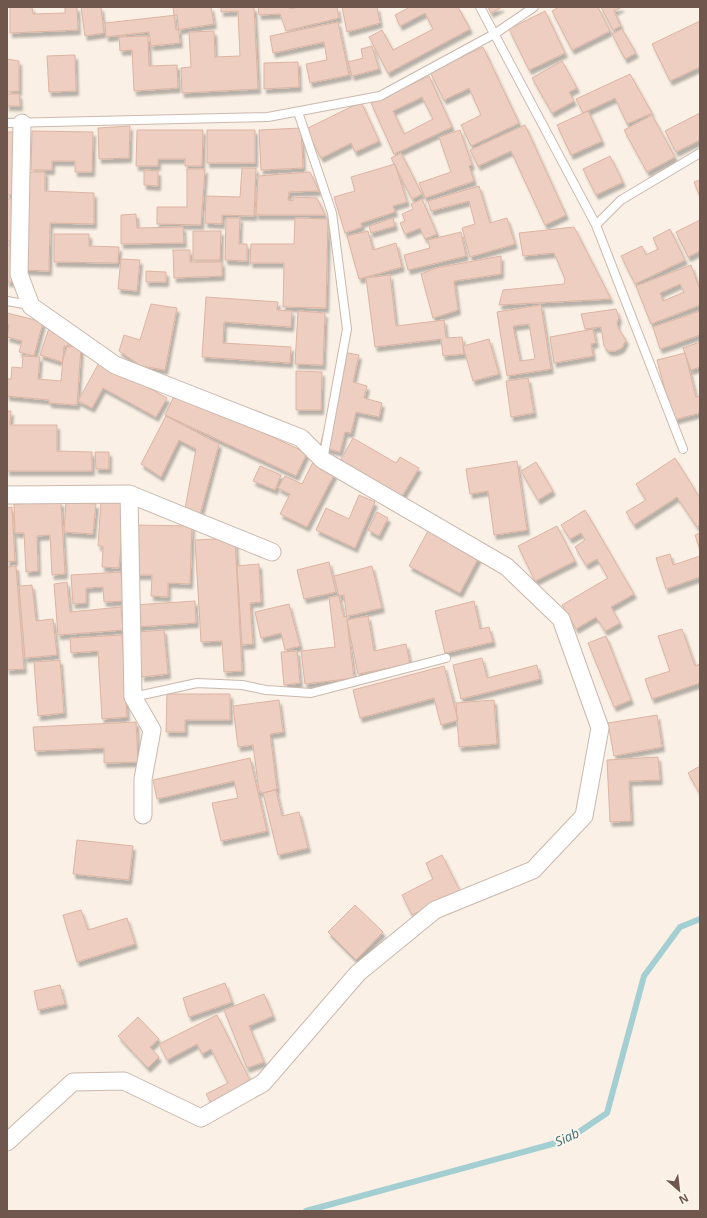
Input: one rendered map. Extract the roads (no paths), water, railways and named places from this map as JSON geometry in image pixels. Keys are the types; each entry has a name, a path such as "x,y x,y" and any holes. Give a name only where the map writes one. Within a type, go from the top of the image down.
{"street":[{"path":"7,1142 73,1082 124,1081 201,1118 263,1083 358,973 435,910 533,870 584,816 600,728 560,619 507,567 324,460 301,438 115,365 31,306 19,274 15,123"},
{"path":"7,494 129,494 272,552"},
{"path":"129,494 134,697 152,730 143,779 143,815"}],"lane":[{"path":"480,7 496,33 596,224 683,449"},
{"path":"15,123 268,117 380,96 496,33 534,7"},
{"path":"298,112 332,213 347,329 324,460"},
{"path":"596,224 621,200 700,153"},
{"path":"7,301 31,306"},
{"path":"134,697 197,683 242,685 266,690 311,693 446,658"}],"waterway":[{"name":"Siab","path":"306,1211 567,1140 607,1113 644,976 680,927 700,919"}]}
